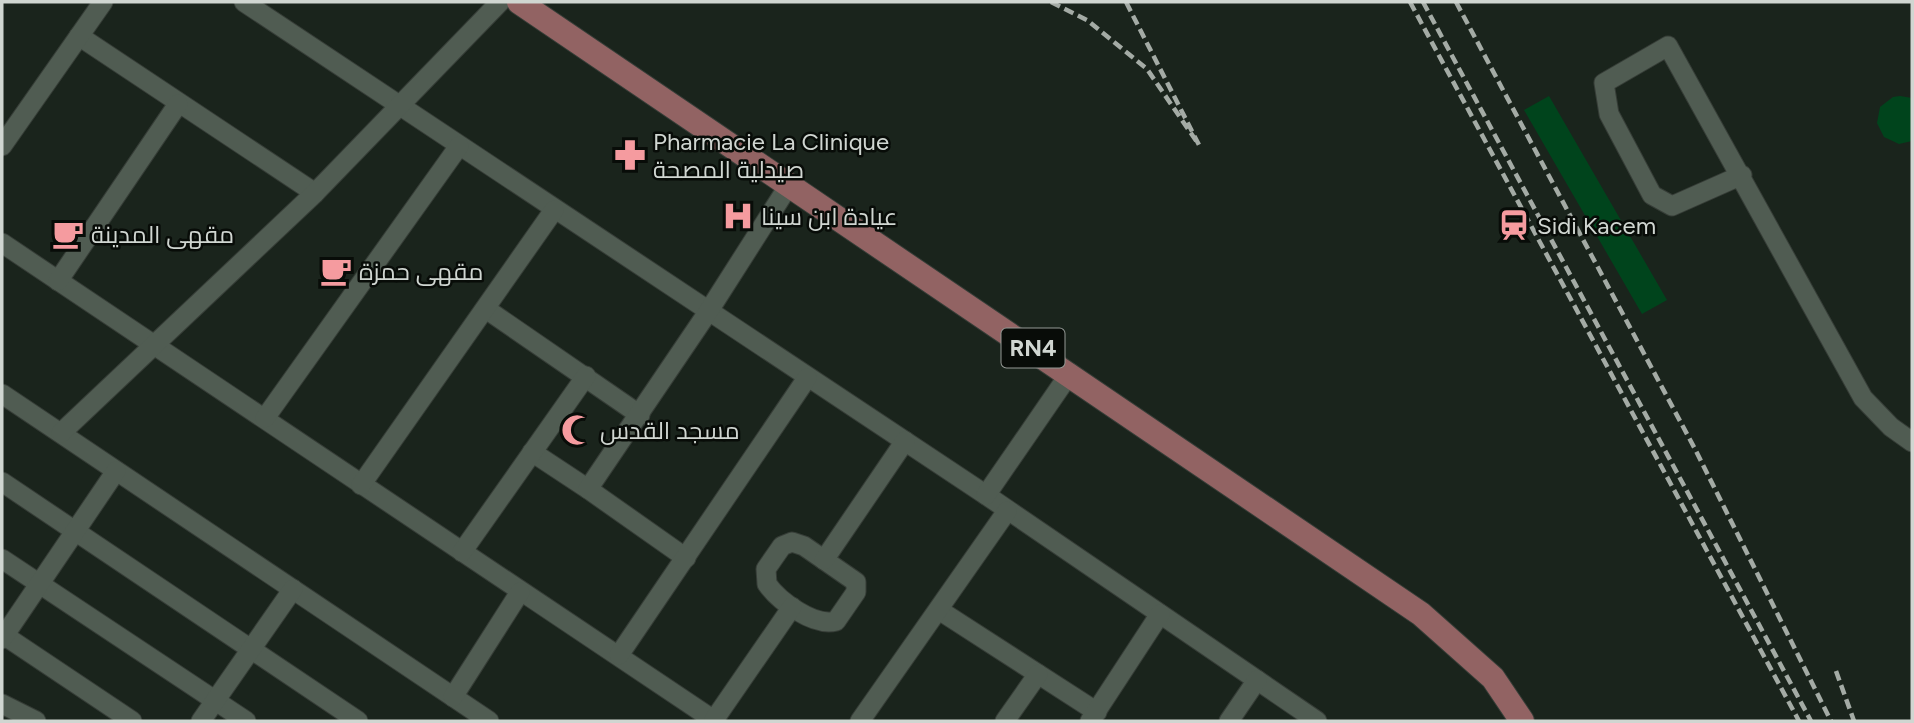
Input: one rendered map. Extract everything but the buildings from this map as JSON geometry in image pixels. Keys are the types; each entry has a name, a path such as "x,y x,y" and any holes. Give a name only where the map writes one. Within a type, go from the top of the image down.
{"main road":[{"name":"RN4","path":"519,2 1070,373 1440,629 1493,678 1519,719"}],"street":[{"path":"2,146 103,2"},
{"path":"244,2 986,495 1317,721"},
{"path":"61,433 315,193 500,2"},
{"path":"79,36 315,193"},
{"path":"1742,175 1672,206 1652,195 1609,114 1604,83 1668,46 1742,175 1863,398 1891,427 1912,442"},
{"path":"58,281 178,104"},
{"path":"265,418 459,146"},
{"path":"588,489 640,415 789,185"},
{"path":"361,485 554,210"},
{"path":"2,243 715,721 792,607"},
{"path":"486,309 640,415"},
{"path":"986,495 1070,373"},
{"path":"462,552 586,376"},
{"path":"618,655 807,378"},
{"path":"2,394 485,720"},
{"path":"824,560 905,441"},
{"path":"532,452 686,558"},
{"path":"116,471 40,585 2,636 132,721"},
{"path":"2,482 358,721"},
{"path":"860,721 1007,511"},
{"path":"796,543 824,560 856,583 856,592 839,618 824,623 792,607 773,592 765,579 766,569 776,552 786,544 796,543"},
{"path":"2,559 246,721"},
{"path":"201,721 293,589"},
{"path":"453,697 520,592"},
{"path":"939,610 1038,674 1093,717 1160,614"},
{"path":"1004,721 1038,674"},
{"path":"1228,721 1257,680"},
{"path":"2,704 36,721"}],"railway":[{"path":"1051,2 1087,20 1147,69 1199,145 1126,2"},
{"path":"1410,2 1799,721"},
{"path":"1423,2 1811,721"},
{"path":"1456,2 1695,449 1831,721"},
{"path":"1836,671 1854,721"}],"place":[{"name":"Pharmacie La Clinique صيدلية المصحة","path":"630,155"},
{"name":"عيادة ابن سينا","path":"738,216"},
{"name":"Sidi Kacem","path":"1514,225"},
{"name":"مقهى المدينة","path":"68,234"},
{"name":"مقهى حمزة","path":"336,271"},
{"name":"مسجد القدس","path":"577,430"}]}
